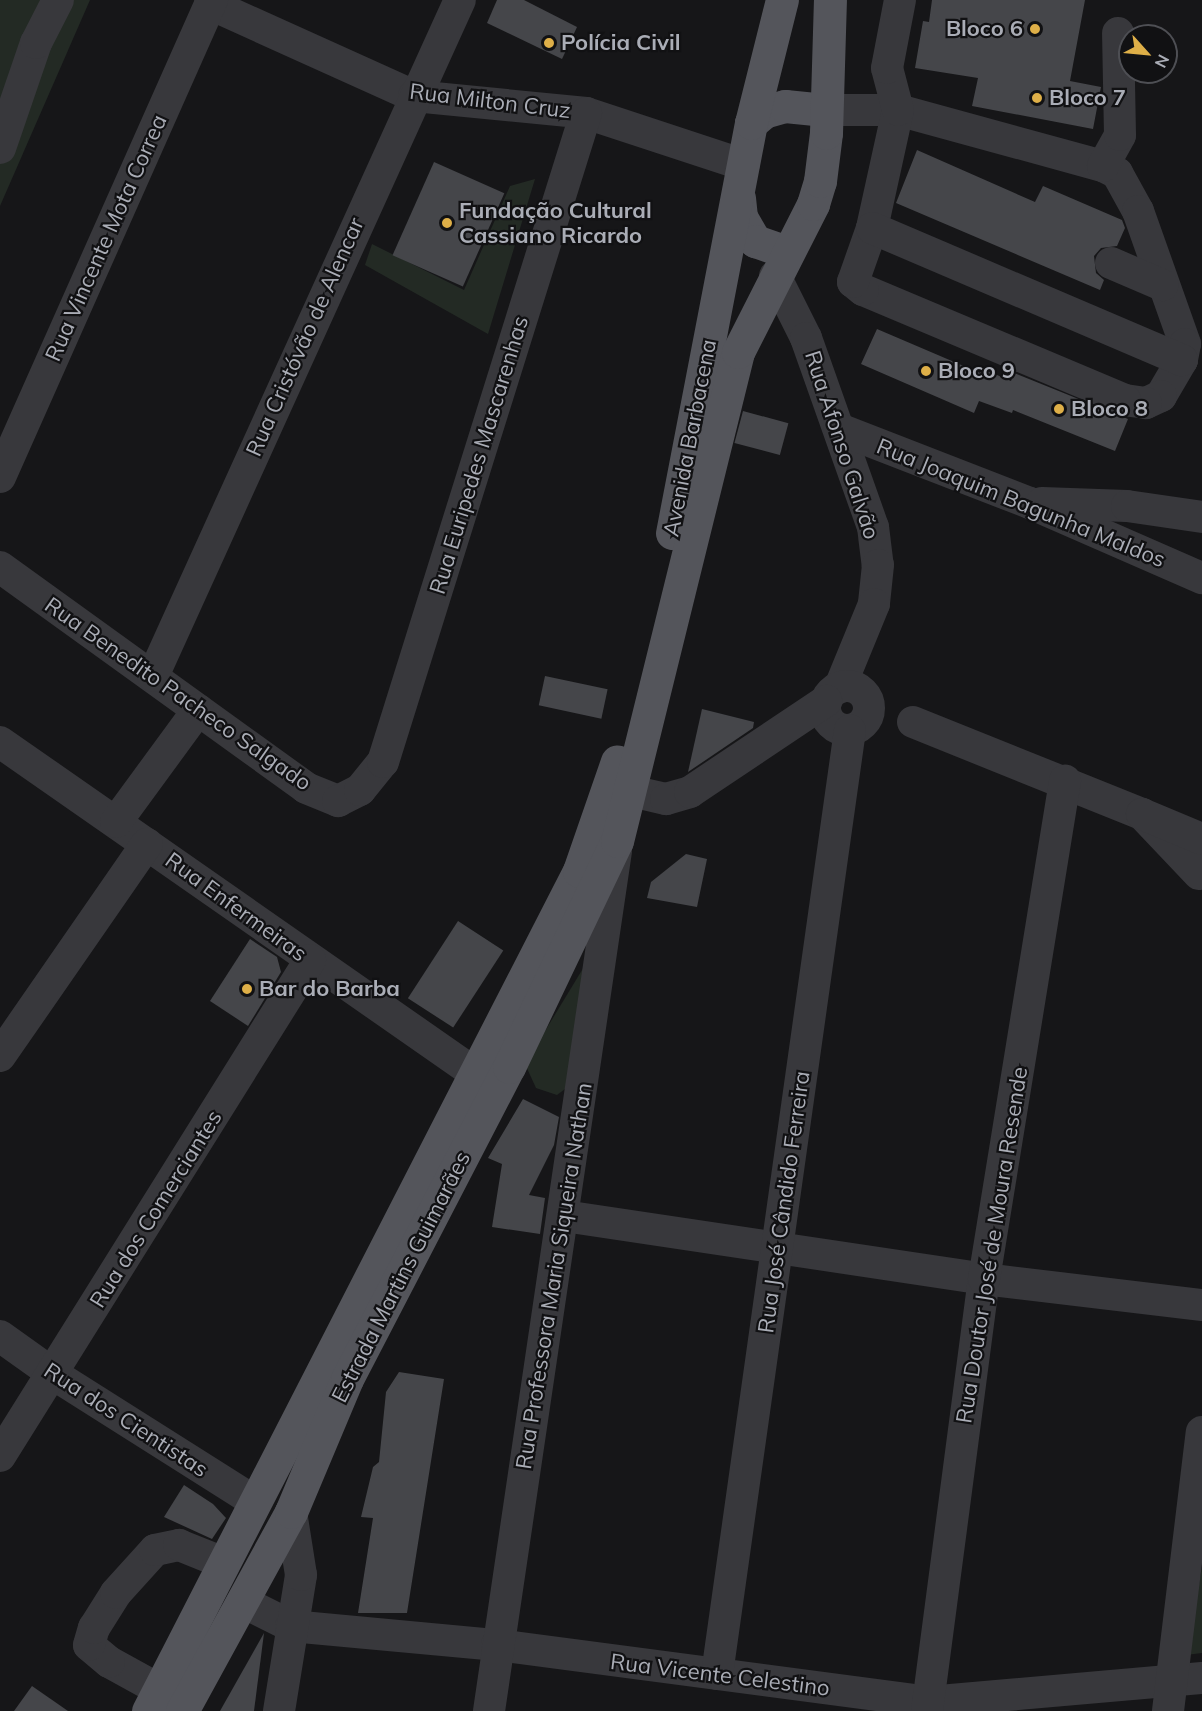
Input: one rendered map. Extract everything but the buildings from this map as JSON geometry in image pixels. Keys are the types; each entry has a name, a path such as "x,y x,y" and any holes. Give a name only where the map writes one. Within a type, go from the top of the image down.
{"main road":[{"name":"Avenida Barbacena","path":"579,871 614,777 672,531 751,123 782,0"},
{"name":"Avenida Barbacena","path":"617,841 738,352 813,204 820,181 830,0"},
{"path":"751,123 764,112 785,106 825,110"},
{"path":"741,179 741,217 755,241 781,264"},
{"name":"Estrada Martins Guimarães","path":"163,1704 243,1602 291,1512 347,1379 510,1067 617,841"},
{"name":"Estrada Martins Guimarães","path":"163,1704 220,1571 254,1501 473,1072 579,871"},
{"path":"254,1501 278,1504 291,1512"},
{"path":"220,1571 225,1591 243,1602"}],"street":[{"path":"0,148 36,43 58,0"},
{"name":"Rua Cristóvão de Alencar","path":"153,676 414,96 460,0"},
{"path":"825,110 898,110 1103,166 1116,173 1126,186 1185,344 1182,360 1161,396 1146,403 1125,400 863,290 853,282 854,272 890,188 900,158 898,110 887,68 900,0"},
{"name":"Rua Milton Cruz","path":"211,2 414,96 586,113 741,179"},
{"name":"Rua Vincente Mota Correa","path":"0,477 211,2"},
{"path":"1103,166 1120,135 1119,84"},
{"name":"Rua Euripedes Mascarenhas","path":"360,790 382,762 586,113"},
{"path":"872,228 1182,360"},
{"name":"Rua Afonso Galvão","path":"781,264 873,527 879,565 874,604 833,694"},
{"path":"1111,264 1162,285"},
{"name":"Rua Joaquim Bagunha Maldos","path":"840,429 1030,503 1202,578"},
{"path":"1030,503 1083,503 1202,517"},
{"name":"Rua Benedito Pacheco Salgado","path":"0,567 306,788 338,801 360,790"},
{"path":"631,791 666,799 690,792 833,694"},
{"path":"833,694 825,714 831,724 860,719 913,722 1065,781 1202,839"},
{"path":"116,822 198,711"},
{"name":"Rua José Cândido Ferreira","path":"717,1674 777,1250 860,719"},
{"name":"Rua Enfermeiras","path":"0,742 473,1072"},
{"name":"Rua Doutor José de Moura Resende","path":"928,1706 984,1279 1065,781"},
{"path":"1142,814 1201,871"},
{"name":"Rua Professora Maria Siqueira Nathan","path":"489,1711 564,1216 617,841"},
{"path":"0,1056 147,844"},
{"name":"Rua dos Comerciantes","path":"0,1456 310,960"},
{"path":"564,1216 777,1250 984,1279 1202,1305"},
{"name":"Rua dos Cientistas","path":"0,1336 53,1374 254,1501"},
{"path":"1170,1697 1202,1432"},
{"path":"279,1711 301,1575 291,1512"},
{"path":"163,1704 89,1645 94,1628 116,1593 155,1550 178,1545 220,1571"},
{"name":"Rua Vicente Celestino","path":"243,1602 291,1626 498,1645 717,1674 928,1706 1170,1697 1202,1678"}],"shaded area":[{"path":"0,0 90,0 0,206"},
{"path":"535,179 488,334 365,265 372,244 464,290 510,186"},
{"path":"596,947 573,1083 557,1095 536,1088 525,1064"},
{"path":"1202,1567 1202,1653 1186,1655"}],"place":[{"name":"Bloco 6","path":"1035,29"},
{"name":"Polícia Civil","path":"549,43"},
{"name":"Bloco 7","path":"1037,98"},
{"name":"Fundação Cultural Cassiano Ricardo","path":"447,223"},
{"name":"Bloco 9","path":"926,371"},
{"name":"Bloco 8","path":"1059,409"},
{"name":"Bar do Barba","path":"247,989"}]}
